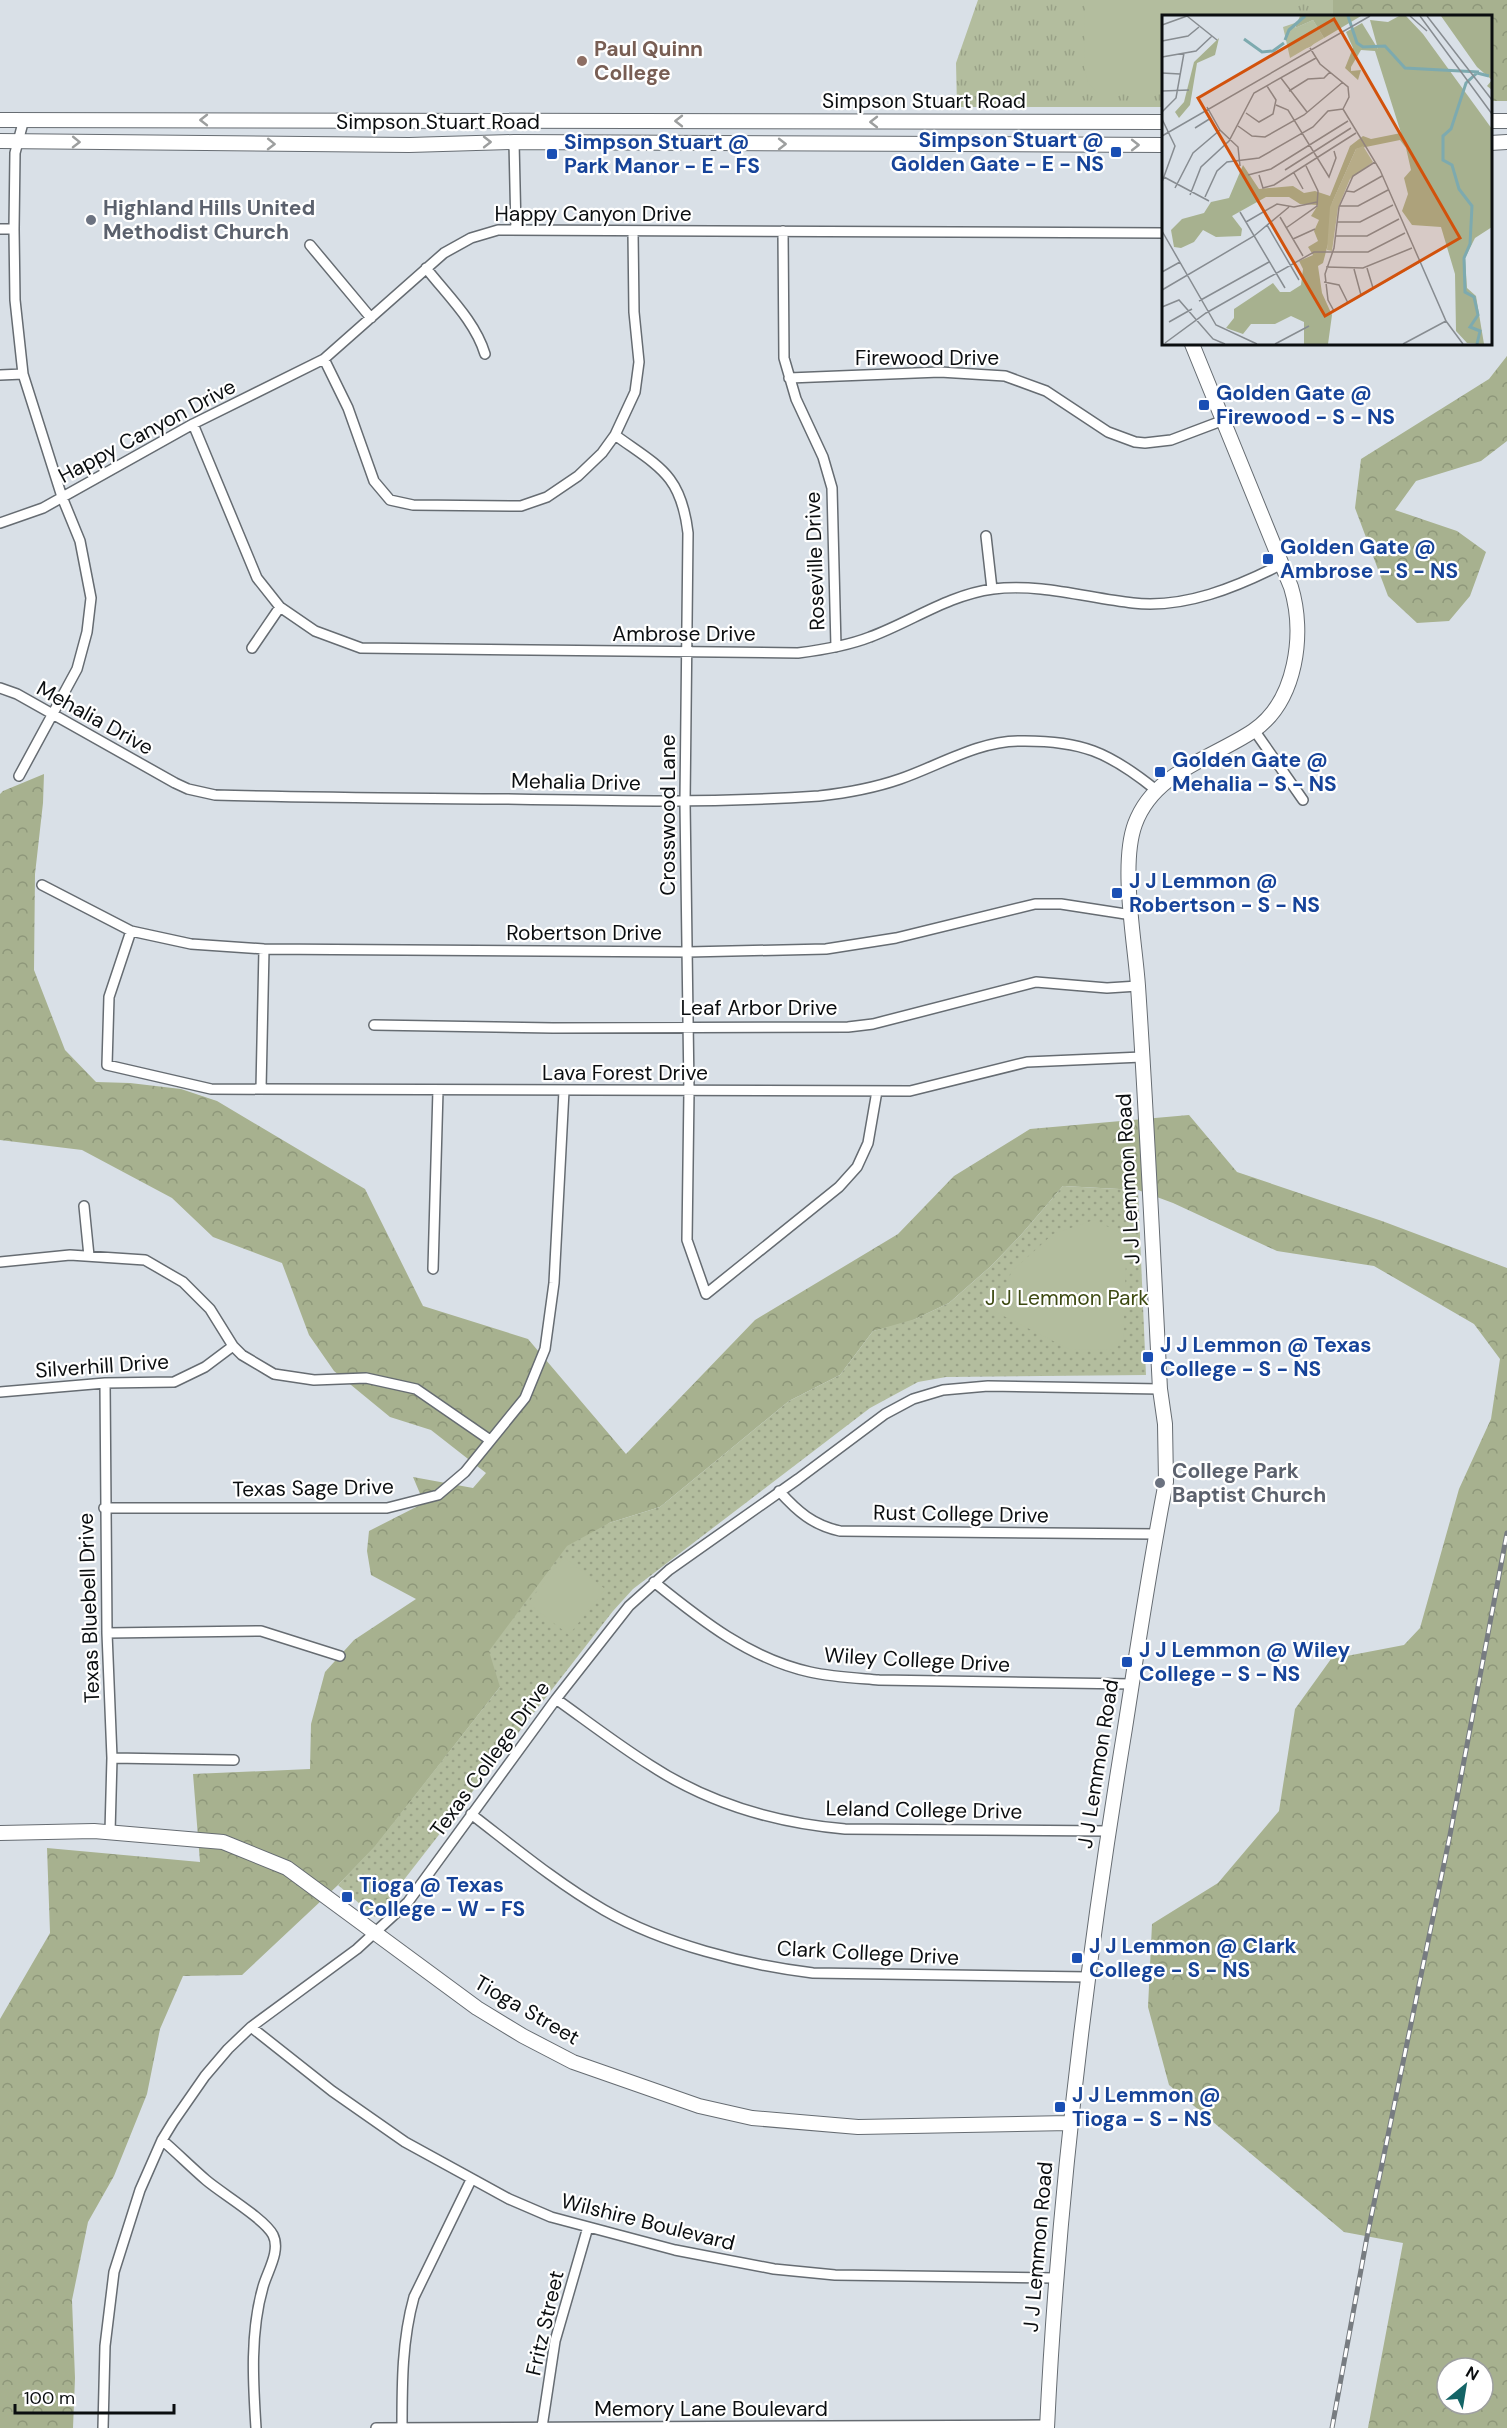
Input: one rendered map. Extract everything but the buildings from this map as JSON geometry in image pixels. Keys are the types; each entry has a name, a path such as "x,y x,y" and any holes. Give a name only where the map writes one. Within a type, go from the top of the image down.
{"street":[{"path":"19,776 71,684 83,651 91,598 80,541 62,497 23,374 15,300 14,229 15,153 24,119"},
{"name":"Simpson Stuart Road","path":"0,120 1162,122"},
{"path":"514,120 516,230"},
{"path":"948,122 950,146"},
{"name":"Simpson Stuart Road","path":"0,141 398,145 514,142 950,146 1162,145"},
{"path":"0,229 14,229"},
{"name":"Happy Canyon Drive","path":"0,523 43,508 193,424 324,359 444,253 471,238 498,230 1162,233"},
{"name":"Roseville Drive","path":"783,231 783,341 789,378 804,419 823,457 832,488 836,647"},
{"path":"324,359 348,408 374,481 380,491 390,500 402,504 521,506 547,497 578,476 602,453 615,435 635,392 639,362 633,300 633,232"},
{"path":"310,245 371,318"},
{"path":"426,268 472,325 479,336 485,354"},
{"name":"J J Lemmon Road","path":"1047,2427 1055,2278 1070,2123 1088,1977 1108,1831 1155,1534 1166,1482 1165,1424 1160,1389 1129,864 1130,843 1140,812 1156,790 1177,773 1254,730 1269,715 1284,691 1298,649 1296,602 1192,345"},
{"name":"Firewood Drive","path":"789,378 940,372 973,372 1005,376 1046,391 1108,432 1135,442 1145,443 1171,440 1224,420"},
{"path":"0,375 23,374"},
{"name":"Ambrose Drive","path":"193,424 257,578 280,607 315,631 361,648 785,654 836,647 869,638 946,602 992,589 1065,591 1135,603 1170,603 1209,594 1258,577 1282,564"},
{"name":"Crosswood Lane","path":"615,435 664,472 673,482 684,505 688,533 685,802 688,952 686,1026 689,1091 687,1240 706,1294 838,1187 857,1167 868,1143 877,1091"},
{"path":"986,536 992,589"},
{"path":"252,648 280,607"},
{"name":"Mehalia Drive","path":"0,688 17,694 175,783 188,789 215,795 685,802 819,796 870,788 899,780 993,744 1018,741 1073,745 1101,753 1126,766 1156,790"},
{"path":"1254,730 1303,800"},
{"name":"Robertson Drive","path":"42,885 131,931 162,940 264,949 688,952 846,948 897,938 1035,904 1061,904 1132,915"},
{"name":"Lava Forest Drive","path":"131,931 109,997 107,1065 211,1089 910,1092 1027,1062 1142,1057"},
{"path":"261,1089 264,949"},
{"name":"Leaf Arbor Drive","path":"374,1025 553,1028 848,1027 873,1024 1036,982 1107,988 1138,986"},
{"path":"433,1269 438,1090"},
{"name":"Texas Sage Drive","path":"104,1508 387,1508 438,1495 465,1472 525,1398 546,1349 554,1283 564,1090"},
{"path":"84,1206 89,1256"},
{"path":"0,1262 70,1255 145,1260 183,1282 210,1309 233,1346 242,1355 274,1374 314,1380 366,1378 416,1389 490,1440"},
{"name":"Silverhill Drive","path":"0,1392 105,1383 174,1382 205,1367 233,1346"},
{"name":"Texas Bluebell Drive","path":"105,1383 104,1508 112,1758 110,1832"},
{"name":"Texas College Drive","path":"103,2428 105,2346 114,2272 140,2190 162,2140 205,2076 228,2049 251,2027 332,1969 408,1902 556,1699 629,1606 654,1582 885,1414 927,1394 988,1386 1160,1389"},
{"name":"Rust College Drive","path":"779,1491 803,1516 816,1524 840,1531 1155,1534"},
{"name":"Wiley College Drive","path":"654,1582 688,1609 747,1649 808,1672 879,1680 1132,1684"},
{"path":"107,1633 261,1631 340,1656"},
{"name":"Leland College Drive","path":"556,1699 660,1771 714,1798 754,1813 844,1829 1108,1831"},
{"path":"112,1758 234,1760"},
{"name":"Clark College Drive","path":"471,1814 548,1873 603,1910 661,1935 738,1960 813,1973 1088,1977"},
{"name":"Tioga Street","path":"0,1833 110,1832 224,1842 287,1868 477,2008 523,2036 573,2062 699,2106 752,2118 858,2127 1070,2123"},
{"name":"Wilshire Boulevard","path":"251,2027 332,2091 405,2142 471,2180 551,2217 625,2239 774,2269 816,2274 1055,2278"},
{"path":"162,2140 206,2180 265,2225 274,2238 275,2248 262,2289 257,2317 253,2382 256,2428"},
{"path":"402,2428 403,2361 408,2318 414,2297 471,2180"},
{"name":"Fritz Street","path":"542,2427 555,2341 588,2227"},
{"name":"Memory Lane Boulevard","path":"376,2428 1047,2427"}],"green space":[{"path":"978,0 1333,0 1333,15 1162,15 1162,107 957,107 956,63"},
{"path":"1085,0 1287,0 1287,15 1162,15 1162,93 1098,93 1088,83 1084,67"},
{"path":"1333,0 1507,0 1507,101 1492,101 1492,15 1333,15"},
{"path":"1507,356 1507,441 1481,461 1416,481 1395,510 1457,531 1486,552 1470,596 1449,621 1417,623 1388,596 1355,508 1361,459 1489,379"},
{"path":"44,774 35,874 34,970 65,1050 96,1082 181,1089 217,1101 365,1189 423,1306 528,1339 626,1454 755,1320 898,1234 954,1176 1030,1129 1189,1115 1237,1172 1382,1221 1507,1268 1507,2428 1368,2428 1403,2243 1344,2232 1169,2085 1148,2007 1152,1924 1218,1883 1279,1811 1295,1709 1331,1659 1404,1645 1420,1628 1459,1489 1491,1419 1500,1359 1474,1324 1374,1266 1277,1251 1173,1203 1138,1190 1063,1186 991,1266 949,1303 907,1323 873,1331 840,1375 789,1401 660,1507 609,1523 500,1687 375,1847 242,1975 183,1976 160,2029 147,2094 114,2176 88,2222 72,2300 75,2378 73,2428 0,2428 0,2019 50,1933 47,1848 200,1862 193,1774 310,1769 311,1724 325,1672 354,1640 416,1599 371,1575 367,1551 369,1531 424,1503 413,1477 473,1488 486,1473 431,1430 390,1417 334,1371 309,1335 282,1263 213,1237 172,1198 82,1150 0,1140 0,794"},
{"name":"J J Lemmon Park","path":"1063,1186 1138,1190 1146,1375 946,1377 918,1382 870,1408 633,1589 613,1611 375,1917 338,1885 375,1846 500,1687 489,1651 567,1546 609,1523 660,1507 789,1401 840,1375 873,1331 915,1319 949,1303 991,1266"},
{"path":"1094,1220 1127,1236 1123,1341 1115,1349 1071,1350 994,1311 1012,1271 1053,1234"},
{"path":"564,1557 605,1589 569,1635 528,1603"}],"railway":[{"path":"1332,2428 1367,2237 1450,1835 1507,1533"}],"place":[{"name":"Paul Quinn College","path":"582,61"},
{"name":"Simpson Stuart @ Golden Gate - E - NS","path":"1116,152"},
{"name":"Simpson Stuart @ Park Manor - E - FS","path":"552,154"},
{"name":"Highland Hills United Methodist Church","path":"91,220"},
{"name":"Golden Gate @ Firewood - S - NS","path":"1204,405"},
{"name":"Golden Gate @ Ambrose - S - NS","path":"1268,559"},
{"name":"Golden Gate @ Mehalia - S - NS","path":"1160,772"},
{"name":"J J Lemmon @ Robertson - S - NS","path":"1117,893"},
{"name":"J J Lemmon @ Texas College - S - NS","path":"1148,1357"},
{"name":"College Park Baptist Church","path":"1160,1483"},
{"name":"J J Lemmon @ Wiley College - S - NS","path":"1127,1662"},
{"name":"Tioga @ Texas College - W - FS","path":"347,1897"},
{"name":"J J Lemmon @ Clark College - S - NS","path":"1077,1958"},
{"name":"J J Lemmon @ Tioga - S - NS","path":"1060,2107"}]}
